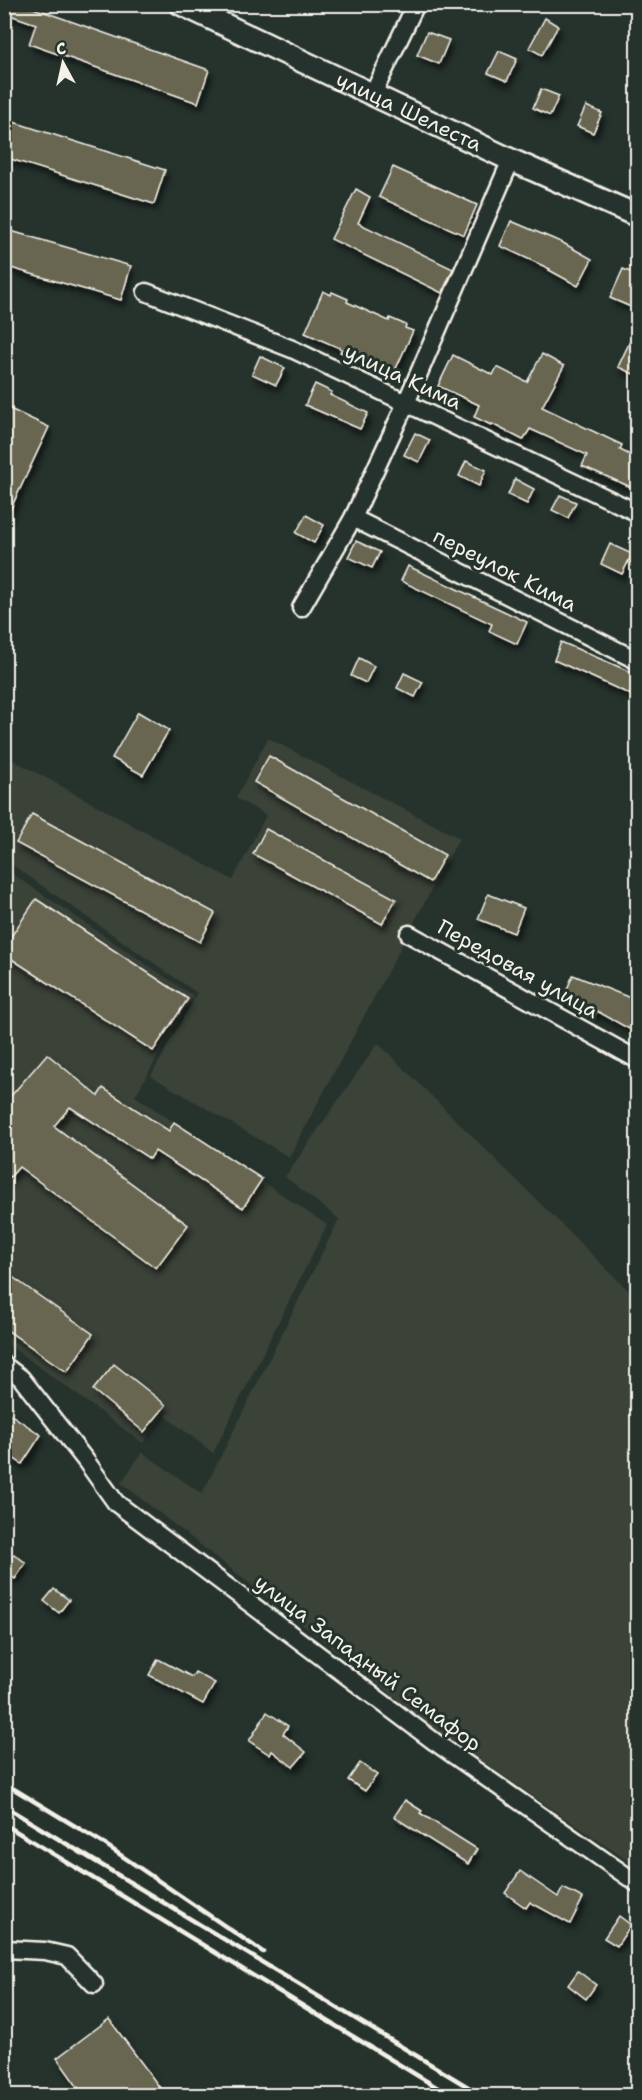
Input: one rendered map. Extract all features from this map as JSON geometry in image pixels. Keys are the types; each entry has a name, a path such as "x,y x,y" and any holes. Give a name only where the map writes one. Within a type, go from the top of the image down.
{"main road":[{"name":"улица Шелеста","path":"182,5 245,37 638,216"}],"street":[{"path":"373,94 416,4"},
{"path":"301,608 353,518 406,403 511,160"},
{"name":"улица Кима","path":"146,292 292,349 638,513"},
{"name":"переулок Кима","path":"353,518 638,661"},
{"name":"Передовая улица","path":"409,934 638,1060"},
{"name":"улица Западный Семафор","path":"4,1365 21,1378 116,1503 435,1742 638,1884"},
{"path":"4,1949 45,1951 67,1956 94,1984"}],"shaded area":[{"path":"268,738 459,838 289,1157 151,1076 197,993 5,860 4,755 233,880 266,815 236,798"},
{"path":"5,869 193,996 135,1096 327,1225 213,1453 164,1415 143,1443 5,1342"},
{"path":"378,1043 637,1299 637,1867 442,1734 121,1483 142,1452 202,1494 339,1219 285,1177"}],"building":[{"path":"4,4 22,4 209,70 198,103 29,44 36,24 4,13"},
{"path":"545,18 558,26 542,55 529,48"},
{"path":"427,32 449,40 439,64 417,55"},
{"path":"499,51 517,59 507,81 488,73"},
{"path":"541,89 559,96 550,116 533,108"},
{"path":"586,106 602,113 593,133 577,126"},
{"path":"4,119 165,170 154,204 4,157"},
{"path":"393,167 477,205 464,235 379,197"},
{"path":"356,189 370,197 358,223 453,269 442,293 331,239"},
{"path":"511,221 563,243 592,259 578,286 550,269 500,246"},
{"path":"4,229 131,266 121,300 4,266"},
{"path":"623,269 638,275 638,310 610,298"},
{"path":"323,291 348,299 347,302 389,321 390,318 406,325 405,328 413,331 394,373 386,369 385,372 340,352 342,349 305,333"},
{"path":"638,324 638,376 618,367"},
{"path":"542,354 564,366 542,407 622,445 620,450 638,459 638,490 582,466 587,455 530,429 523,440 474,417 479,405 438,386 453,355 493,375 497,367 527,382"},
{"path":"260,356 285,368 276,385 252,374"},
{"path":"315,384 332,392 330,395 368,413 360,429 305,405"},
{"path":"10,409 49,427 4,523 4,420"},
{"path":"415,433 430,440 419,462 404,455"},
{"path":"466,461 486,470 479,486 459,476"},
{"path":"515,479 534,489 527,504 508,495"},
{"path":"560,495 576,502 568,518 552,510"},
{"path":"306,515 324,525 314,543 296,533"},
{"path":"356,541 380,552 372,568 348,557"},
{"path":"610,544 632,554 622,574 601,564"},
{"path":"408,566 527,622 517,644 489,631 492,624 401,581"},
{"path":"561,642 638,675 638,698 554,660"},
{"path":"359,658 374,666 366,683 351,676"},
{"path":"404,673 423,682 415,697 397,688"},
{"path":"138,712 169,730 143,775 112,758"},
{"path":"269,756 445,855 430,882 254,782"},
{"path":"32,814 215,913 200,942 16,843"},
{"path":"266,829 396,899 382,924 253,854"},
{"path":"488,894 524,908 514,933 478,919"},
{"path":"36,899 188,999 153,1051 4,954 4,947"},
{"path":"573,975 638,1001 638,1018 631,1030 597,1011 595,1015 562,1001"},
{"path":"47,1054 98,1096 103,1088 169,1131 174,1122 262,1179 243,1208 155,1151 150,1159 70,1107 54,1126 188,1225 156,1268 19,1167 4,1184 4,1104"},
{"path":"4,1271 93,1334 67,1372 4,1328"},
{"path":"114,1364 166,1405 144,1432 93,1390"},
{"path":"4,1410 41,1435 22,1464 4,1452"},
{"path":"14,1554 26,1563 15,1579 4,1571 4,1566"},
{"path":"54,1589 69,1600 59,1613 44,1601"},
{"path":"158,1659 192,1677 195,1672 215,1683 203,1704 149,1675"},
{"path":"267,1712 288,1726 283,1734 306,1752 293,1767 272,1751 270,1755 249,1741"},
{"path":"360,1763 377,1775 365,1791 348,1780"},
{"path":"405,1800 422,1811 420,1813 477,1849 468,1864 394,1817"},
{"path":"520,1871 558,1897 563,1888 583,1898 570,1924 530,1902 526,1908 505,1893"},
{"path":"619,1916 631,1925 617,1946 604,1938"},
{"path":"578,1971 596,1985 586,1999 568,1985"},
{"path":"109,2019 166,2096 84,2096 57,2058"}],"railway":[{"path":"4,1783 103,1843 263,1952"},
{"path":"4,1806 483,2096"},
{"path":"4,1824 451,2096"}]}
